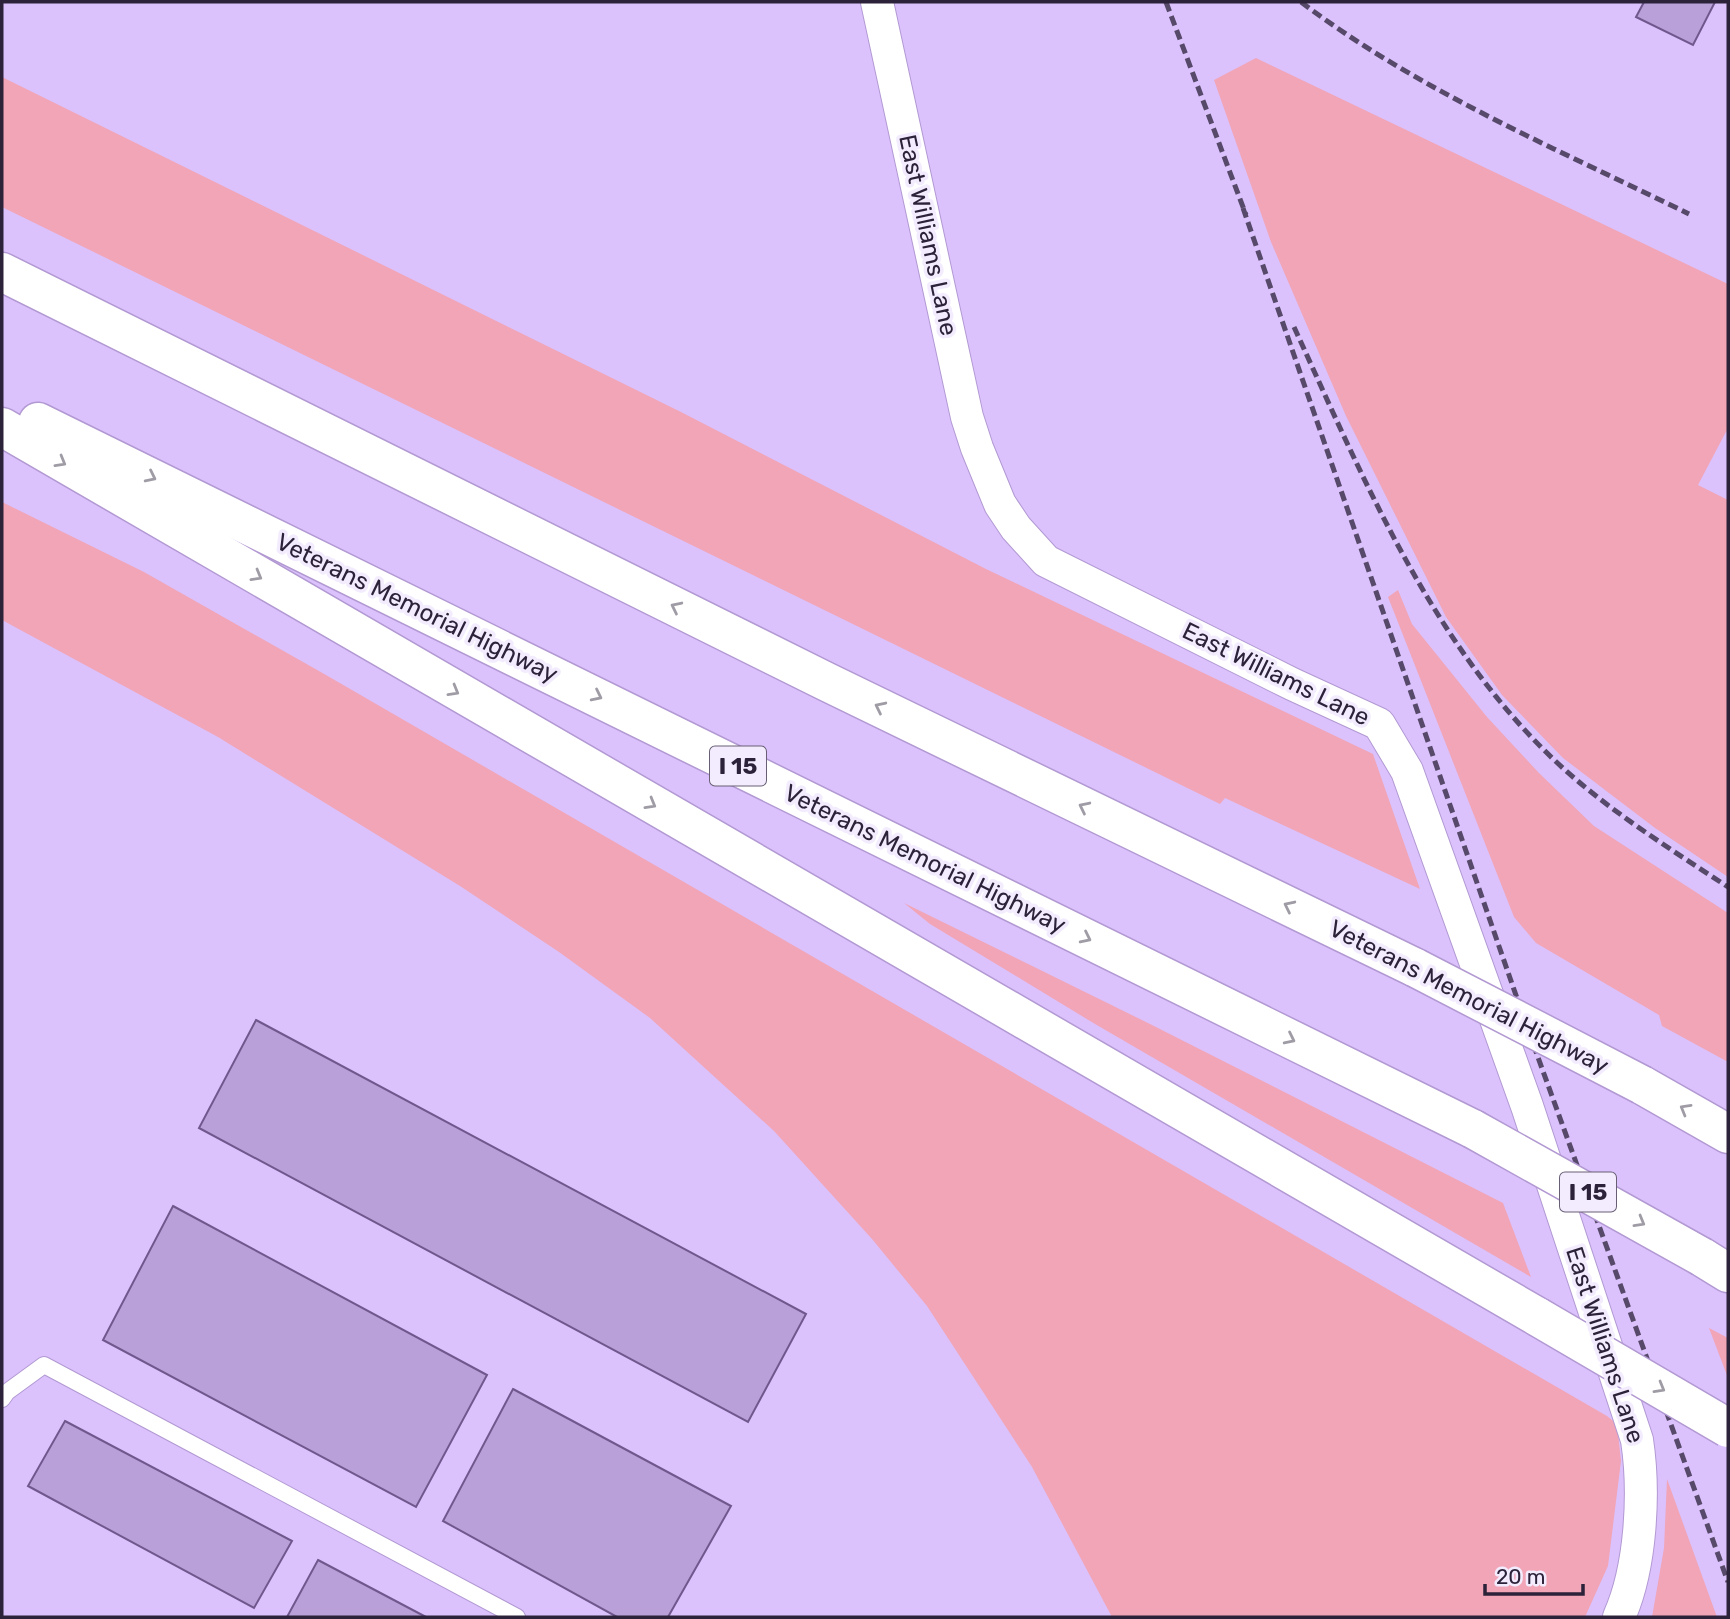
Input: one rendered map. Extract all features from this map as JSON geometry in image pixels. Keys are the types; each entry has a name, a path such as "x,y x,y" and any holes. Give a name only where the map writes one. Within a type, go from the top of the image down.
{"highway":[{"name":"Veterans Memorial Highway","path":"2,272 827,682 1416,968 1642,1084 1728,1134"},
{"name":"Veterans Memorial Highway","path":"2,404 1473,1129 1715,1265"},
{"path":"2,427 1728,1428"}],"street":[{"name":"East Williams Lane","path":"877,2 967,417 1000,504 1016,528 1046,561 1292,684 1379,724 1407,771 1527,1106 1637,1440 1642,1473 1641,1506 1628,1597 1619,1617"}],"lane":[{"path":"2,1399 7,1392 44,1365 517,1617"}],"shaded area":[{"path":"1256,58 1728,284 1728,428 1698,485 1728,500 1728,877 1655,828 1563,758 1502,695 1446,617 1346,416 1271,242 1214,80"},
{"path":"2,77 681,412 986,569 1373,754 1420,889 1225,798 1220,804 2,207"},
{"path":"2,502 144,572 326,675 1607,1416 1617,1424 1621,1461 1608,1566 1585,1617 1112,1617 1032,1467 927,1306 872,1239 774,1131 650,1018 559,952 460,886 218,737 2,620"},
{"path":"1398,590 1412,624 1487,717 1539,773 1594,826 1728,913 1728,1062 1662,1026 1659,1015 1536,943 1514,917 1388,597"},
{"path":"904,903 1503,1203 1531,1277 1095,1024 930,924"},
{"path":"1709,1328 1728,1338 1728,1378"},
{"path":"1667,1479 1717,1617 1652,1617 1664,1548"}],"building":[{"path":"1644,2 1715,2 1693,45 1636,17"},
{"path":"256,1020 806,1314 748,1422 199,1128"},
{"path":"173,1206 487,1375 416,1507 103,1340"},
{"path":"513,1389 731,1506 668,1617 617,1617 443,1521"},
{"path":"65,1421 292,1541 254,1608 28,1486"},
{"path":"318,1560 426,1617 287,1617"}],"railway":[{"path":"1166,2 1246,215"},
{"path":"1301,2 1393,64 1441,91 1539,142 1689,214"},
{"path":"1243,208 1527,1027 1728,1582"},
{"path":"1294,327 1371,493 1400,548 1463,653 1500,702 1541,747 1584,786 1631,822 1728,887"}]}
